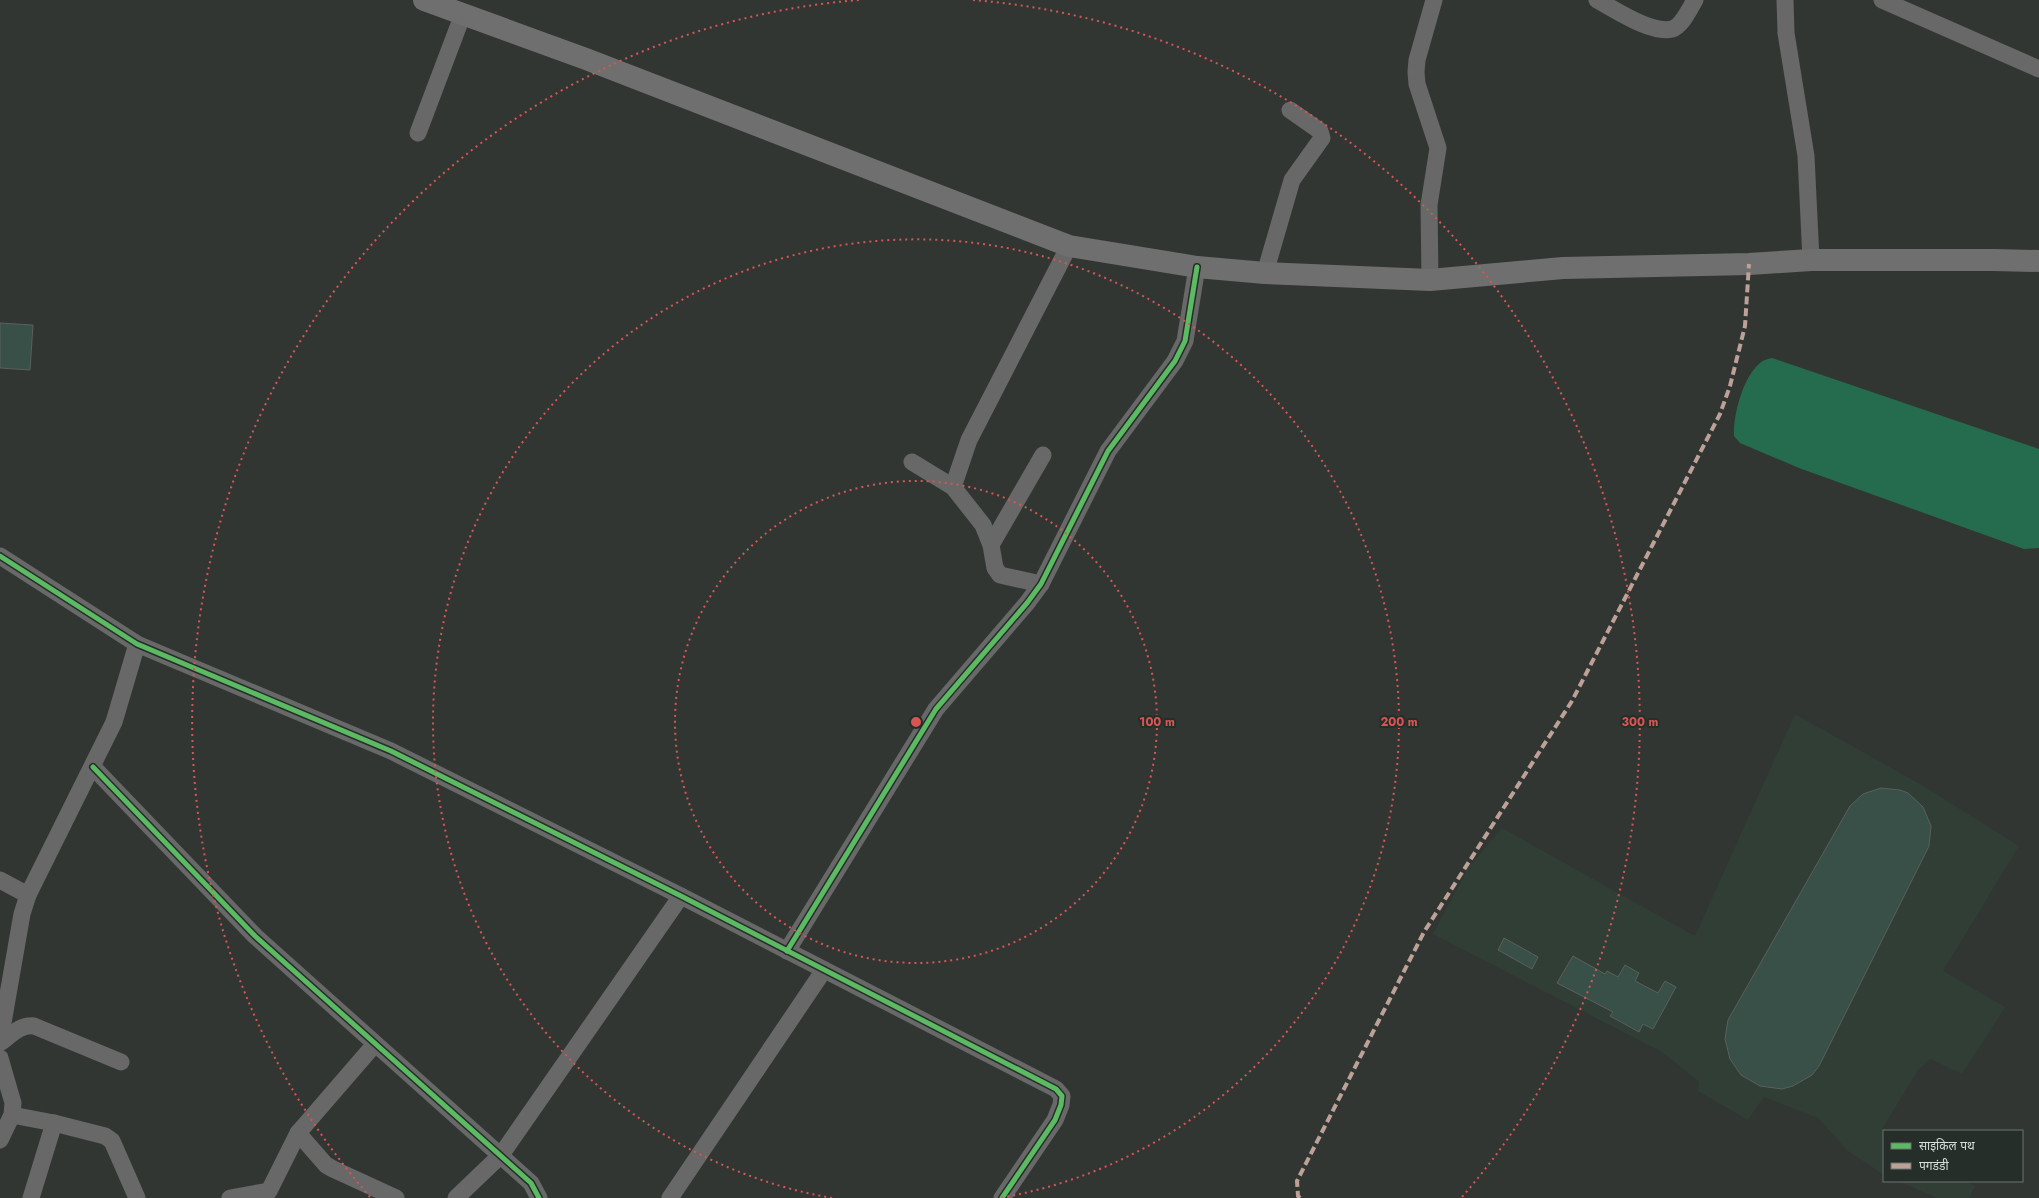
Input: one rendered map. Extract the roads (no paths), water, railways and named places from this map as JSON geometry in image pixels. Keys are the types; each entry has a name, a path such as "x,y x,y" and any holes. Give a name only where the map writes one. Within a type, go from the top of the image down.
{"highway":[{"path":"436,2 463,14 586,59 1069,246 1197,267 1265,273 1430,280 1563,268 1749,264 1811,260 1994,260 2039,262"}],"street":[{"path":"1430,280 1429,205 1438,148 1417,84 1416,72 1417,60 1434,0"},
{"path":"1597,0 1617,5 1652,28 1672,28 1680,23 1695,0"},
{"path":"1785,0 1786,34 1806,156 1811,260"},
{"path":"1882,0 2039,69"},
{"path":"418,133 463,14"},
{"path":"1265,273 1292,180 1322,138 1320,131 1290,110"},
{"path":"953,487 968,440 1069,246"},
{"path":"787,951 936,709 1027,603 1041,584 1108,451 1175,361 1184,341 1197,267"},
{"path":"991,545 1043,455"},
{"path":"912,462 953,487 983,525 991,545 995,568 1000,575 1041,584"},
{"path":"0,556 137,644 378,745 681,896 1056,1089 1062,1096 1061,1105 1055,1120 1002,1198"},
{"path":"0,1040 22,914 28,895 93,767 114,722 137,644"},
{"path":"93,767 255,936 374,1044 501,1155 531,1183 539,1198"},
{"path":"0,880 28,895"},
{"path":"456,1198 501,1155 681,896"},
{"path":"670,1198 824,970"},
{"path":"0,1043 20,1028 27,1025 34,1026 121,1062"},
{"path":"230,1198 274,1195 298,1133 374,1044"},
{"path":"0,1058 8,1106 0,1140"},
{"path":"8,1106 54,1123 105,1136 112,1141 137,1198"},
{"path":"31,1198 54,1123"},
{"path":"298,1133 326,1165 396,1198"}]}
